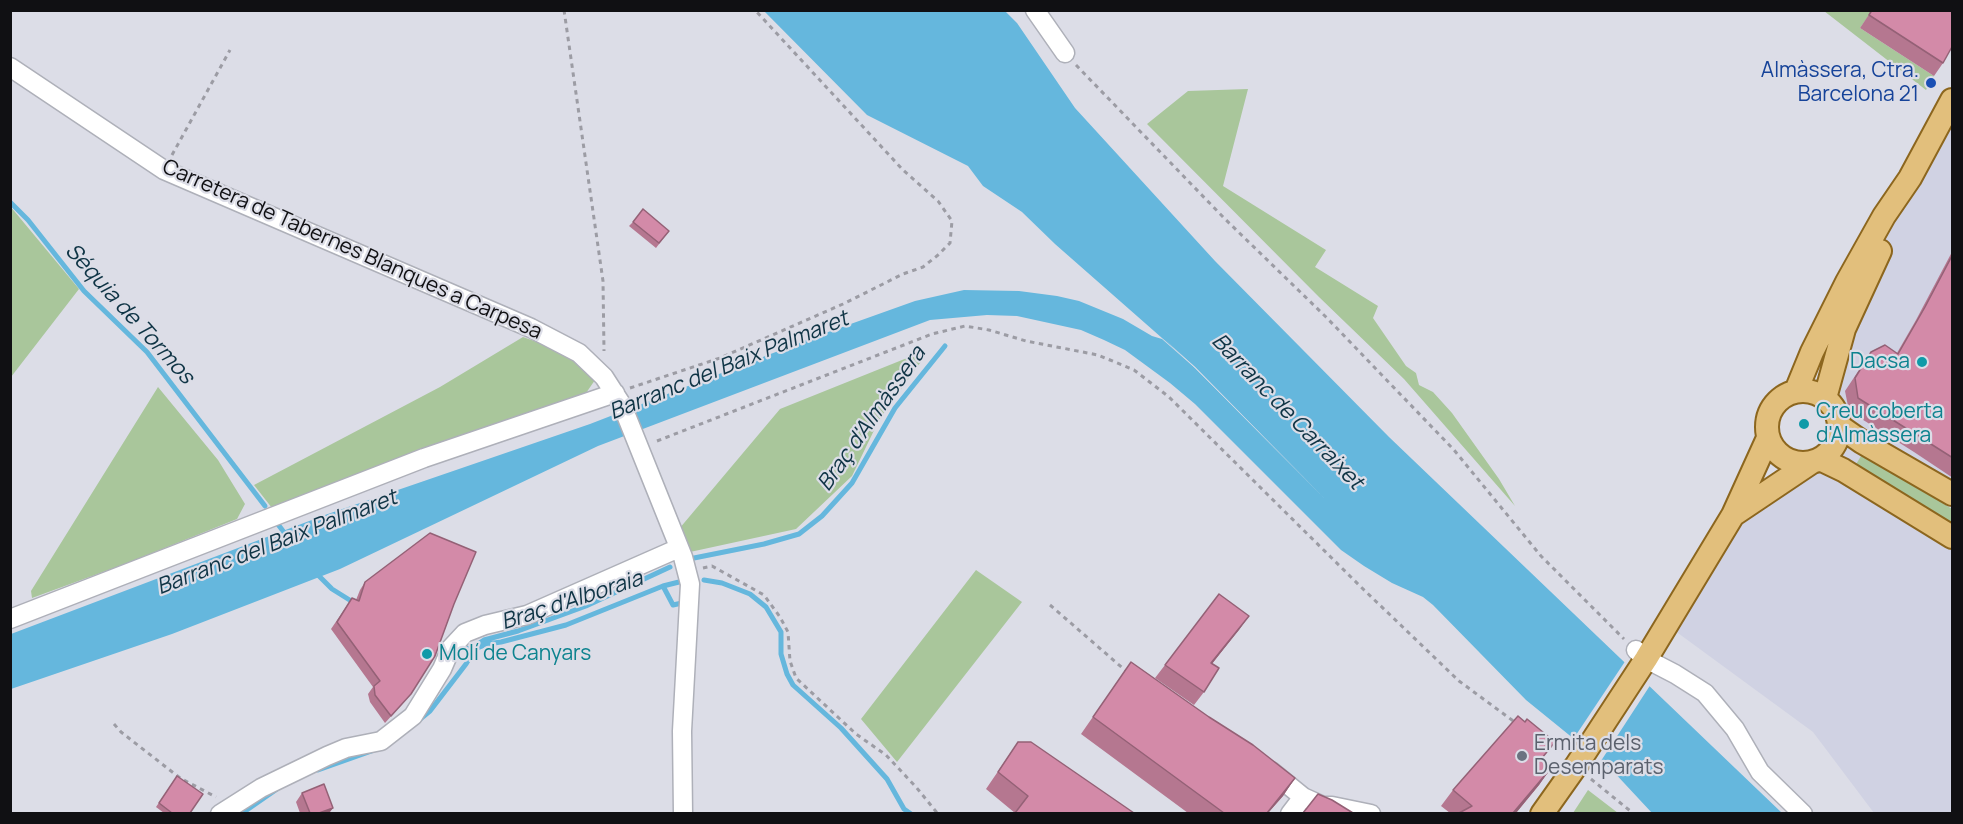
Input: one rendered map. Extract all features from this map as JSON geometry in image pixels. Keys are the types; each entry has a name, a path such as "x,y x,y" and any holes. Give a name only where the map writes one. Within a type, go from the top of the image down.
{"main road":[{"path":"1796,391 1812,352 1847,282 1884,216 1910,178 1953,100"},
{"path":"1826,398 1844,329 1894,222 1910,178"},
{"path":"1733,515 1816,460 1831,451 1837,440 1839,426 1835,410 1826,398 1817,393 1804,391 1785,395 1774,405 1768,417 1768,438 1776,451 1786,459 1797,463 1816,460 1843,470 1953,537"},
{"path":"1839,426 1862,442 1953,494"},
{"path":"1542,813 1579,761 1641,658 1733,515 1768,438"}],"street":[{"path":"1034,12 1065,53"},
{"name":"Carretera de Tabernes Blanques a Carpesa","path":"10,66 164,170 531,328 579,353 604,377 618,399 683,559 690,584 682,731 683,813"},
{"path":"10,619 424,458 618,399"},
{"path":"227,810 261,788 327,756 346,748 381,741 413,716 442,669 451,648 465,633 485,625 527,615 683,559"},
{"path":"1641,658 1675,674 1705,693 1735,729 1760,772 1803,813"},
{"path":"1257,760 1303,797 1323,806 1371,813"},
{"path":"1290,813 1303,797"}],"path":[{"path":"564,10 603,281 604,377"},
{"path":"618,399 720,358 923,267 950,243 952,221 938,201 903,170 755,10"},
{"path":"164,170 230,50"},
{"path":"1065,53 1446,441 1541,556 1641,658"},
{"path":"636,444 932,333 965,326 1098,355 1134,370 1169,397 1459,681 1522,727"},
{"path":"683,559 712,566 764,595 788,632 790,661 796,678 855,734 886,755 938,813"},
{"path":"1050,605 1126,671"},
{"path":"114,724 121,732 187,783 227,810"},
{"path":"1579,761 1634,813"}],"shaded area":[{"path":"1952,100 1952,813 1874,813 1813,732 1667,625 1733,515 1826,455 1837,440 1839,426 1837,415 1831,404 1844,329 1894,222 1910,178"}],"green space":[{"path":"1824,11 1872,11 1860,28 1934,76 1926,90"},
{"path":"1248,89 1223,186 1326,250 1315,267 1378,306 1373,318 1406,366 1416,373 1419,385 1433,392 1452,413 1499,479 1515,506 1404,379 1147,124 1188,91"},
{"path":"10,206 79,289 11,377 10,377"},
{"path":"523,337 554,348 575,362 595,380 584,396 272,508 254,485 440,387"},
{"path":"922,352 925,356 879,420 852,476 796,529 690,552 679,529 780,409"},
{"path":"158,387 218,460 245,504 237,519 32,598 31,591"},
{"path":"1861,456 1901,477 1952,509 1952,529 1855,466"},
{"path":"976,570 1022,602 897,762 861,719"},
{"path":"1588,790 1618,813 1573,813"}],"water":[{"path":"764,11 1005,11 1017,23 1075,108 1215,261 1389,437 1782,813 1652,813 1611,769 1526,700 1433,605 1423,597 1392,583 1341,550 1195,404 1170,383 1125,350 1104,340 1081,330 1017,316 987,315 930,320 598,446 340,569 172,634 11,689 11,634 325,515 590,424 817,336 915,301 964,290 1019,291 1079,301 1123,319 1152,336 1162,339 1195,368 1326,500 1195,367 1055,244 1022,212 983,186 968,166 867,115"}],"pier":[{"path":"1163,338 1195,367 1326,500 1195,368"},
{"path":"1626,660 1651,684 1599,764 1572,741"}],"building":[{"path":"1872,10 1953,10 1953,45 1943,63 1869,15"},
{"path":"643,209 669,231 659,243 633,222"},
{"name":"Dacsa","path":"1953,254 1953,458 1858,398 1855,378 1871,352 1885,345 1898,354"},
{"path":"430,533 476,552 435,656 411,694 391,716 375,695 374,686 380,681 337,622 352,598 359,601 365,582"},
{"path":"1219,594 1249,616 1211,663 1219,668 1204,692 1165,665"},
{"path":"1131,662 1253,745 1295,778 1267,813 1224,813 1093,717"},
{"path":"1518,716 1525,722 1527,719 1555,742 1542,758 1551,768 1513,813 1459,813 1472,806 1453,790"},
{"path":"1018,742 1031,742 1134,813 1015,813 1028,796 998,772"},
{"path":"177,776 203,794 190,813 172,813 159,803"},
{"path":"324,784 333,808 319,813 310,813 302,793"},
{"path":"1318,794 1332,800 1353,813 1303,813"}],"waterway":[{"name":"Séquia de Tormos","path":"10,202 28,220 84,291 147,352 265,506"},
{"name":"Braç d'Almàssera","path":"694,558 764,544 799,534 822,516 852,483 895,408 945,346"},
{"name":"Séquia de Tormos","path":"277,523 286,535"},
{"name":"Braç d'Almàssera","path":"419,720 430,711 466,664 478,644 484,640 518,631 586,606 670,567"},
{"name":"Séquia de Tormos","path":"316,573 332,589 356,604"},
{"name":"Braç d'Alboraia","path":"704,580 722,583 750,594 766,607 781,632 781,654 793,685 841,728 887,779 904,809 911,814"},
{"name":"Braç d'Alboraia","path":"462,648 475,649 566,625 663,586 679,582"},
{"path":"663,586 673,605 682,603"},
{"path":"318,770 380,748"},
{"path":"241,814 277,789"}],"place":[{"name":"Almàssera, Ctra. Barcelona 21","path":"1931,83"},
{"name":"Dacsa","path":"1922,362"},
{"name":"Creu coberta d'Almàssera","path":"1804,424"},
{"name":"Molí de Canyars","path":"427,654"},
{"name":"Ermita dels Desemparats","path":"1522,756"}],"water label":[{"name":"Barranc del Baix Palmaret","path":"729,366"},
{"name":"Barranc de Carraixet","path":"1287,412"},
{"name":"Barranc del Baix Palmaret","path":"277,543"}]}
